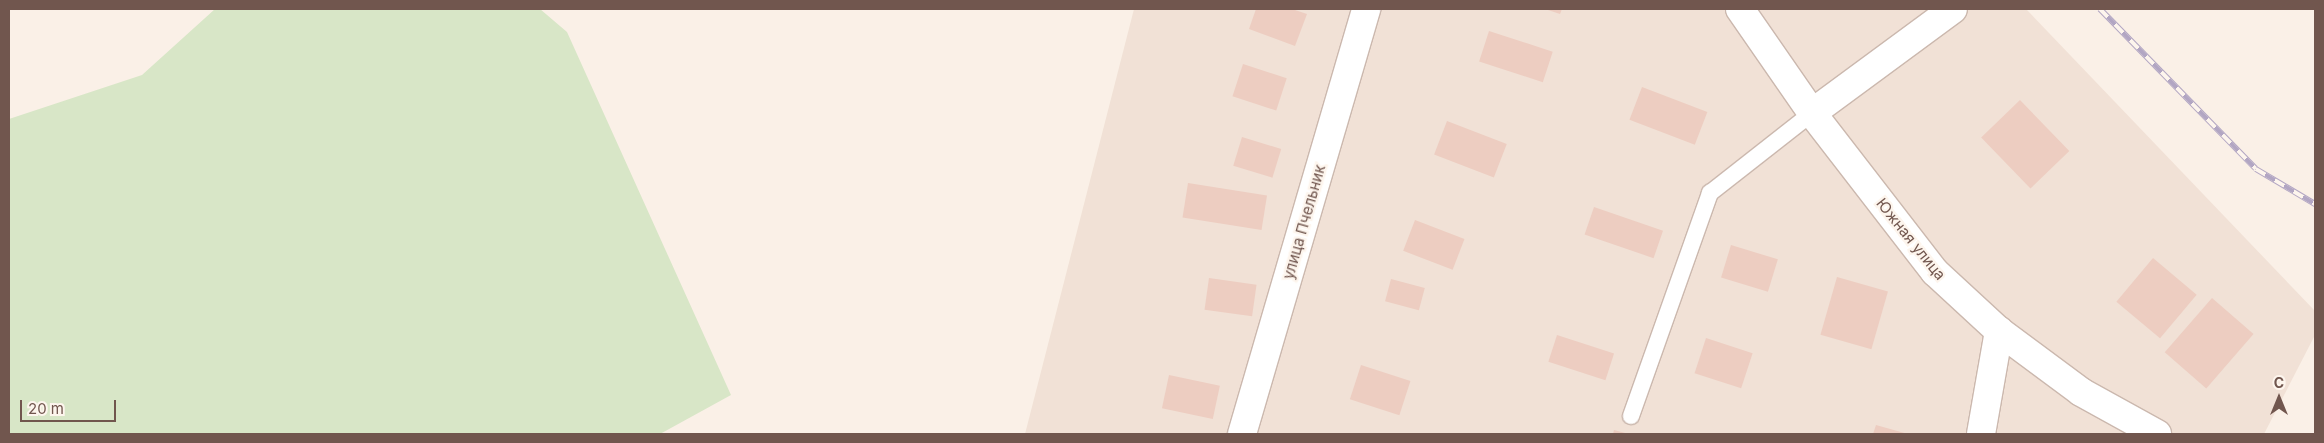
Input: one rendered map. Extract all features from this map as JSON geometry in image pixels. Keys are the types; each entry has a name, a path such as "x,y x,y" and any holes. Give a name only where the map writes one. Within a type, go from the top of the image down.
{"street":[{"name":"улица Пчельник","path":"1242,434 1366,9"},
{"name":"Южная улица","path":"1740,9 1812,113 1935,272 1999,331 2081,392 2157,434"},
{"path":"1812,113 1953,9"},
{"path":"1982,434 1999,331"}],"lane":[{"path":"1631,416 1710,193 1812,113"}],"shaded area":[{"path":"1134,9 2026,9 2315,311 2315,335 2264,434 1025,434"}],"green space":[{"path":"215,9 540,9 567,32 731,395 660,434 9,434 9,119 142,75"}],"building":[{"path":"1256,9 1292,9 1307,14 1295,46 1249,29"},
{"path":"1545,9 1562,9 1560,14"},
{"path":"1489,31 1553,52 1543,82 1479,61"},
{"path":"1243,64 1287,78 1276,111 1232,96"},
{"path":"1642,87 1707,112 1695,145 1629,120"},
{"path":"2020,100 2069,151 2030,189 1981,138"},
{"path":"1447,121 1507,144 1494,178 1434,155"},
{"path":"1242,137 1281,149 1272,178 1233,166"},
{"path":"1188,183 1267,196 1262,230 1183,218"},
{"path":"1594,207 1663,231 1654,258 1585,234"},
{"path":"1415,220 1464,239 1453,270 1403,251"},
{"path":"1731,245 1778,259 1768,292 1721,278"},
{"path":"2153,258 2197,295 2160,338 2116,302"},
{"path":"1837,277 1888,292 1871,349 1820,335"},
{"path":"1209,278 1257,285 1252,316 1205,310"},
{"path":"1391,279 1425,288 1419,310 1385,301"},
{"path":"2212,298 2254,334 2206,388 2165,352"},
{"path":"1557,335 1614,354 1605,380 1548,362"},
{"path":"1706,338 1753,353 1741,388 1695,373"},
{"path":"1361,365 1410,381 1399,415 1350,399"},
{"path":"1169,375 1220,386 1213,419 1162,408"},
{"path":"1876,425 1908,434 1873,434"},
{"path":"1614,430 1629,434 1613,434"}],"railway":[{"path":"2100,9 2256,169 2315,204"}]}
